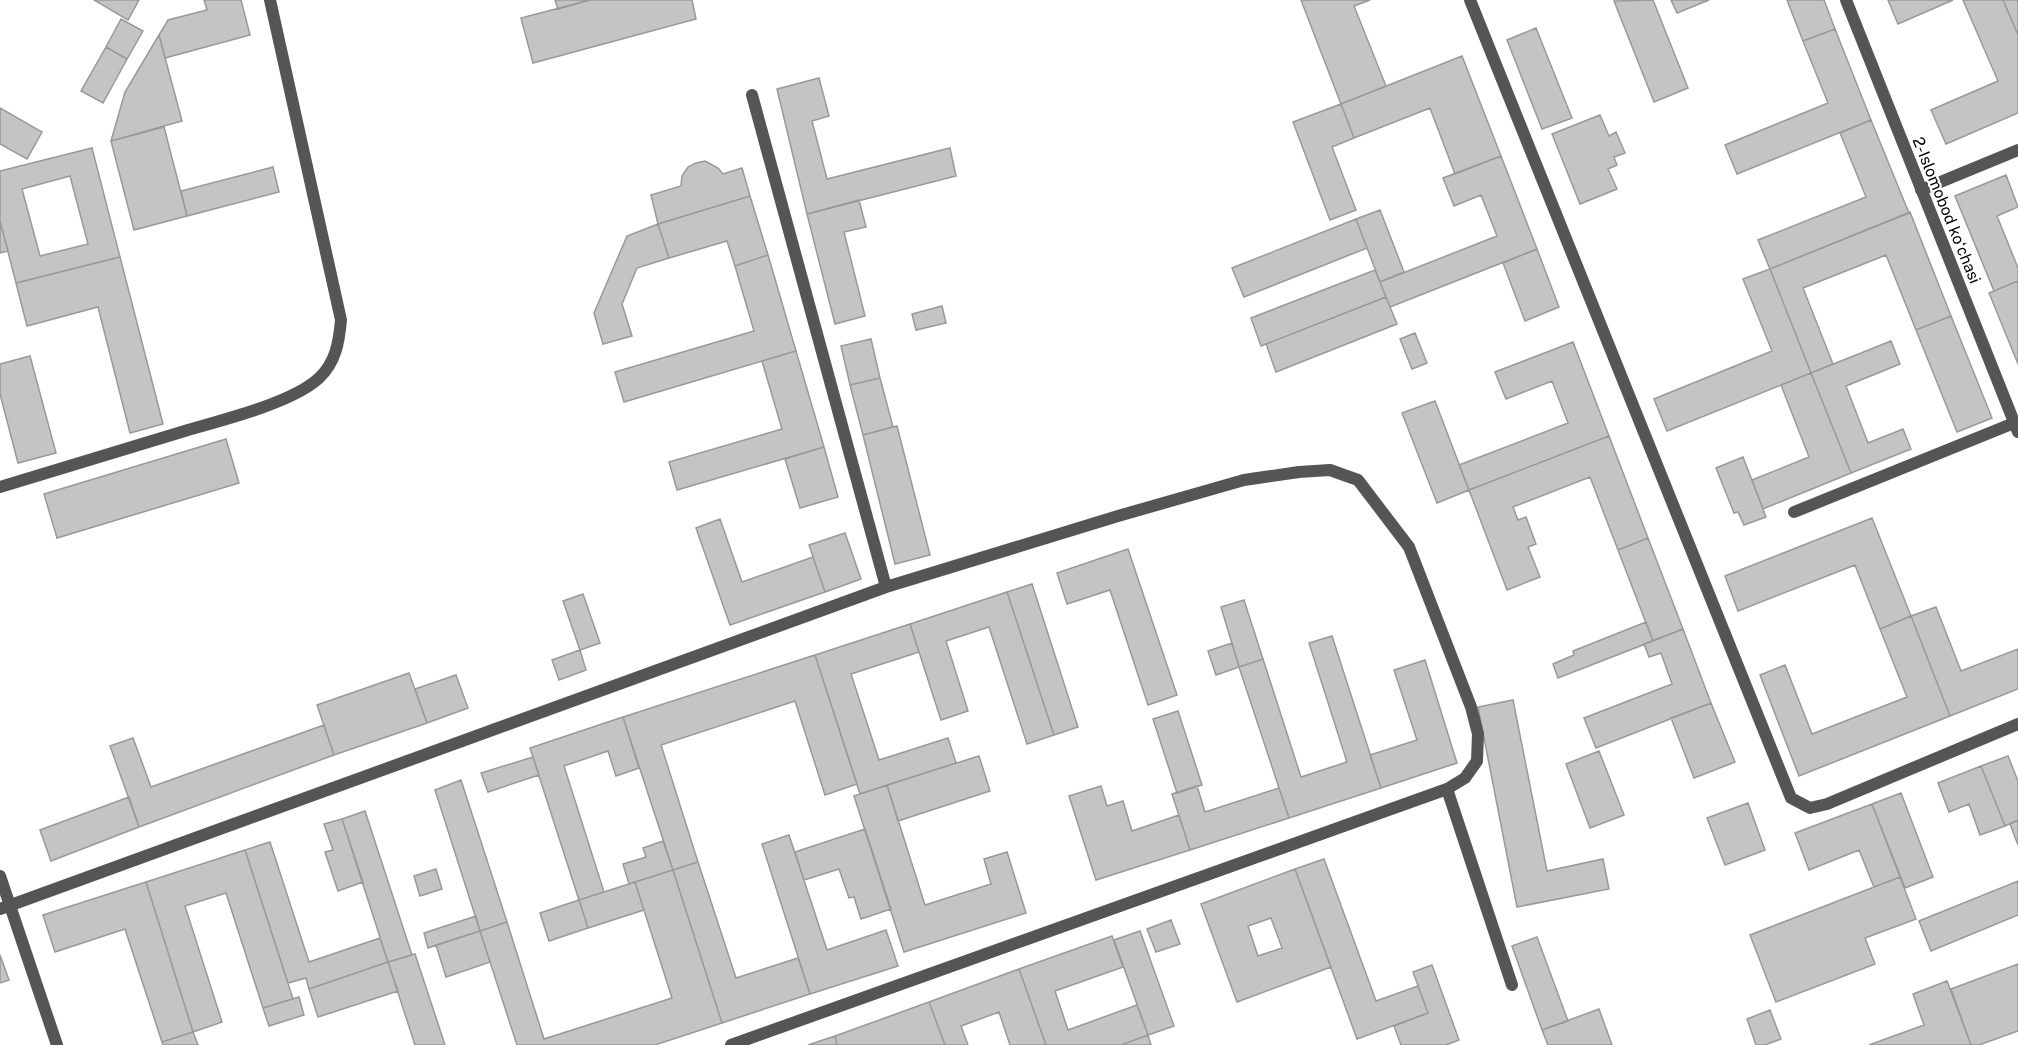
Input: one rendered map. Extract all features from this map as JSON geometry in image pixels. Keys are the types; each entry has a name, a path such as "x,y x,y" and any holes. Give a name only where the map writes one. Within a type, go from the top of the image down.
{"street":[{"path":"0,487 233,417 301,392 320,377 334,358 339,341 340,320 270,0"},
{"path":"1470,0 1791,798 1810,808 1827,804 2018,724"},
{"name":"2-Islomobod koʻchasi","path":"1846,0 2016,428"},
{"path":"752,95 886,587"},
{"path":"1921,190 2018,150"},
{"path":"1794,512 2016,428"},
{"path":"5,908 886,587 1244,480 1330,470 1358,480 1409,547 1471,706 1478,734 1477,761 1465,778 1447,789 731,1045"},
{"path":"1447,789 1512,985"},
{"path":"0,876 5,908 57,1045"}],"building":[{"path":"94,0 139,0 128,20"},
{"path":"204,0 241,0 250,35 165,58 159,35 168,20 207,10"},
{"path":"555,0 590,0 558,9"},
{"path":"590,0 692,0 696,19 533,63 521,18"},
{"path":"1301,0 1370,0 1354,6 1386,86 1341,104"},
{"path":"1653,0 1688,88 1654,102 1614,1"},
{"path":"1671,0 1709,0 1677,13"},
{"path":"1787,0 1824,0 1835,29 1803,41"},
{"path":"1888,0 1953,0 1898,24"},
{"path":"1963,0 2003,0 2018,35 2018,113 1946,144 1931,110 1998,81"},
{"path":"2003,0 2018,0 2018,35"},
{"path":"121,19 143,31 127,59 106,47"},
{"path":"1536,28 1572,118 1542,129 1507,40"},
{"path":"1835,29 1871,120 1737,174 1725,145 1828,103 1803,41"},
{"path":"159,35 182,121 111,141 125,92"},
{"path":"106,47 127,59 103,103 81,91"},
{"path":"1462,56 1501,156 1455,174 1430,108 1354,138 1341,104"},
{"path":"819,78 829,116 812,121 827,179 950,148 956,176 807,214 777,89"},
{"path":"1341,104 1354,138 1332,147 1356,210 1330,220 1293,122"},
{"path":"0,108 42,132 27,159 0,144"},
{"path":"1600,115 1609,136 1616,132 1625,153 1614,157 1617,165 1608,169 1617,189 1580,204 1552,134"},
{"path":"1871,120 1909,213 1770,269 1758,240 1866,197 1840,133"},
{"path":"164,127 187,216 134,230 111,141"},
{"path":"92,148 120,257 16,283 0,221 0,171","holes":["70,176 88,244 40,256 22,189"]},
{"path":"1501,156 1537,249 1390,307 1380,282 1497,236 1481,195 1454,206 1443,178"},
{"path":"705,161 718,168 723,174 742,168 750,196 658,224 651,195 681,186 682,176 688,167"},
{"path":"273,167 279,192 187,216 181,191"},
{"path":"2006,175 2018,207 1997,216 2018,268 2018,281 1994,291 1955,196"},
{"path":"750,196 768,255 735,266 727,241 669,258 658,224"},
{"path":"859,200 866,227 844,232 865,316 835,324 807,214"},
{"path":"1380,210 1404,272 1380,282 1356,219"},
{"path":"1910,212 1951,316 1916,330 1886,255 1803,288 1833,364 1811,373 1770,269"},
{"path":"1356,219 1367,248 1244,297 1232,268"},
{"path":"0,222 8,251 0,253"},
{"path":"658,224 669,258 637,268 622,304 632,336 603,344 594,313 627,236"},
{"path":"1537,249 1559,307 1525,321 1503,263"},
{"path":"768,255 796,351 624,402 615,372 754,331 735,266"},
{"path":"120,257 163,424 130,433 98,307 27,326 16,283"},
{"path":"1770,269 1811,373 1667,431 1654,399 1772,351 1743,279"},
{"path":"1375,270 1386,297 1261,346 1251,318"},
{"path":"2018,281 2018,364 1989,293"},
{"path":"1386,297 1397,324 1276,372 1266,344"},
{"path":"942,306 946,323 916,330 912,314"},
{"path":"1951,316 1992,418 1957,432 1916,330"},
{"path":"1415,333 1427,363 1412,369 1400,339"},
{"path":"871,339 880,378 850,385 841,346"},
{"path":"1891,341 1900,364 1846,386 1868,443 1903,429 1911,449 1851,473 1811,373"},
{"path":"1573,342 1609,436 1469,490 1459,465 1568,423 1552,381 1506,399 1495,372"},
{"path":"796,351 824,447 677,490 669,462 782,429 762,361"},
{"path":"30,356 56,453 18,463 0,394 0,364"},
{"path":"1811,373 1851,473 1763,509 1752,480 1809,457 1781,385"},
{"path":"880,378 893,427 863,435 850,385"},
{"path":"1435,401 1469,490 1437,503 1402,413"},
{"path":"897,426 930,555 895,564 863,435"},
{"path":"1609,436 1648,538 1618,550 1590,477 1513,507 1518,520 1526,517 1536,544 1528,547 1540,577 1507,590 1469,490"},
{"path":"226,439 239,483 57,538 44,494"},
{"path":"824,447 838,497 800,508 785,459"},
{"path":"1743,457 1766,517 1744,525 1738,512 1734,513 1716,468"},
{"path":"1872,518 1911,616 1880,629 1855,565 1738,611 1725,576"},
{"path":"720,519 742,582 813,557 825,592 730,625 696,528"},
{"path":"845,533 861,579 825,592 809,545"},
{"path":"1648,538 1683,629 1653,641 1618,550"},
{"path":"1128,549 1177,695 1148,705 1110,590 1067,604 1057,573"},
{"path":"1032,584 1078,727 1054,735 1007,592"},
{"path":"1007,592 1054,735 1027,744 989,627 946,641 968,711 941,720 910,624"},
{"path":"583,594 600,643 580,650 563,601"},
{"path":"1244,600 1263,659 1239,667 1221,607"},
{"path":"1936,607 1961,671 2018,649 2018,689 1950,716 1911,616"},
{"path":"1911,616 1950,716 1799,776 1760,675 1785,665 1812,734 1907,697 1880,629"},
{"path":"1646,622 1653,641 1558,678 1553,664 1574,655 1573,651"},
{"path":"910,624 919,652 851,674 879,760 948,738 956,763 860,794 815,655"},
{"path":"1683,629 1711,703 1596,748 1584,718 1672,684 1661,653 1649,657 1644,644"},
{"path":"1332,636 1381,788 1289,818 1239,667 1263,659 1301,777 1347,762 1309,643"},
{"path":"1232,643 1239,667 1216,675 1208,651"},
{"path":"580,650 586,670 559,680 552,660"},
{"path":"815,655 857,784 825,795 795,701 661,745 698,862 673,870 623,717"},
{"path":"1425,660 1457,763 1381,788 1370,755 1417,740 1394,670"},
{"path":"409,673 427,723 334,755 317,705"},
{"path":"456,675 468,708 427,723 415,689"},
{"path":"1513,700 1547,871 1603,859 1609,889 1517,907 1478,707"},
{"path":"1711,703 1735,762 1694,778 1671,718"},
{"path":"1178,711 1202,785 1177,793 1153,719"},
{"path":"623,717 639,768 616,776 608,751 564,766 604,892 579,900 530,748"},
{"path":"324,725 334,755 139,827 110,746 133,738 151,787"},
{"path":"1599,751 1624,815 1590,828 1566,764"},
{"path":"979,756 990,791 898,821 887,785"},
{"path":"2008,756 2018,781 2018,820 2005,826 1981,766"},
{"path":"533,757 539,775 488,792 481,773"},
{"path":"1981,766 2005,826 1980,835 1969,804 1949,812 1938,783"},
{"path":"461,780 507,922 480,931 435,790"},
{"path":"887,785 925,905 991,884 984,859 1007,852 1026,913 904,952 854,796"},
{"path":"1101,786 1107,806 1123,801 1132,831 1179,815 1190,850 1096,880 1069,796"},
{"path":"1197,786 1205,812 1279,788 1289,818 1190,850 1172,794"},
{"path":"1901,793 1933,877 1905,888 1872,804"},
{"path":"129,797 139,827 51,861 40,830"},
{"path":"1748,803 1765,850 1725,865 1707,818"},
{"path":"1872,804 1900,877 1874,887 1859,850 1809,870 1795,833"},
{"path":"365,811 412,955 388,962 342,819"},
{"path":"342,819 363,882 338,891 325,852 333,850 324,824"},
{"path":"2018,820 2018,845 2010,824"},
{"path":"865,829 891,909 861,919 854,897 849,898 839,869 804,880 795,852"},
{"path":"789,835 827,950 886,930 898,966 810,994 762,844"},
{"path":"663,841 673,870 629,884 623,864 646,857 643,848"},
{"path":"270,842 309,962 380,938 388,962 309,989 306,978 288,983 245,850"},
{"path":"245,850 293,999 263,1008 226,893 185,906 222,1022 193,1032 146,882"},
{"path":"1324,859 1376,1001 1418,986 1428,1013 1357,1039 1295,869"},
{"path":"698,862 736,978 798,958 810,994 722,1023 673,870"},
{"path":"436,869 442,889 420,896 414,876"},
{"path":"1295,869 1331,967 1237,1002 1201,904","holes":["1271,918 1282,948 1258,956 1248,926"]},
{"path":"673,870 722,1023 655,1045 517,1045 480,931 507,922 544,1039 672,998 635,882"},
{"path":"1900,877 1916,919 1865,938 1875,964 1776,1002 1750,935"},
{"path":"2018,881 2018,915 1931,951 1919,921"},
{"path":"146,882 193,1032 162,1042 125,929 55,952 43,915"},
{"path":"635,882 644,910 588,928 579,900"},
{"path":"579,900 588,928 549,941 540,913"},
{"path":"476,916 480,931 428,948 424,933"},
{"path":"1171,920 1180,944 1156,952 1147,929"},
{"path":"480,931 490,962 446,977 436,945"},
{"path":"1140,931 1174,1026 1148,1035 1114,940"},
{"path":"1112,936 1123,967 1055,991 1068,1030 1137,1005 1148,1035 1121,1045 1046,1045 1019,969"},
{"path":"1537,937 1568,1021 1542,1030 1512,946"},
{"path":"415,954 445,1045 415,1045 388,962"},
{"path":"0,955 9,980 0,983"},
{"path":"388,962 398,991 318,1017 309,989"},
{"path":"2018,964 2018,1031 1979,1045 1971,1045 1951,989"},
{"path":"1432,965 1459,1040 1446,1045 1401,1045 1394,1026 1428,1013 1413,972"},
{"path":"1019,969 1046,1045 1010,1045 999,1012 961,1026 968,1045 945,1045 929,1002"},
{"path":"1947,981 1971,1045 1869,1045 1924,1025 1913,994"},
{"path":"299,997 304,1015 269,1026 263,1008"},
{"path":"929,1002 945,1045 837,1045 835,1036"},
{"path":"1599,1009 1612,1045 1548,1045 1542,1030"},
{"path":"1770,1010 1781,1039 1765,1045 1756,1045 1747,1019"},
{"path":"193,1032 198,1045 163,1045 162,1042"},
{"path":"1148,1035 1151,1045 1121,1045"},
{"path":"835,1036 837,1045 808,1045"}]}
